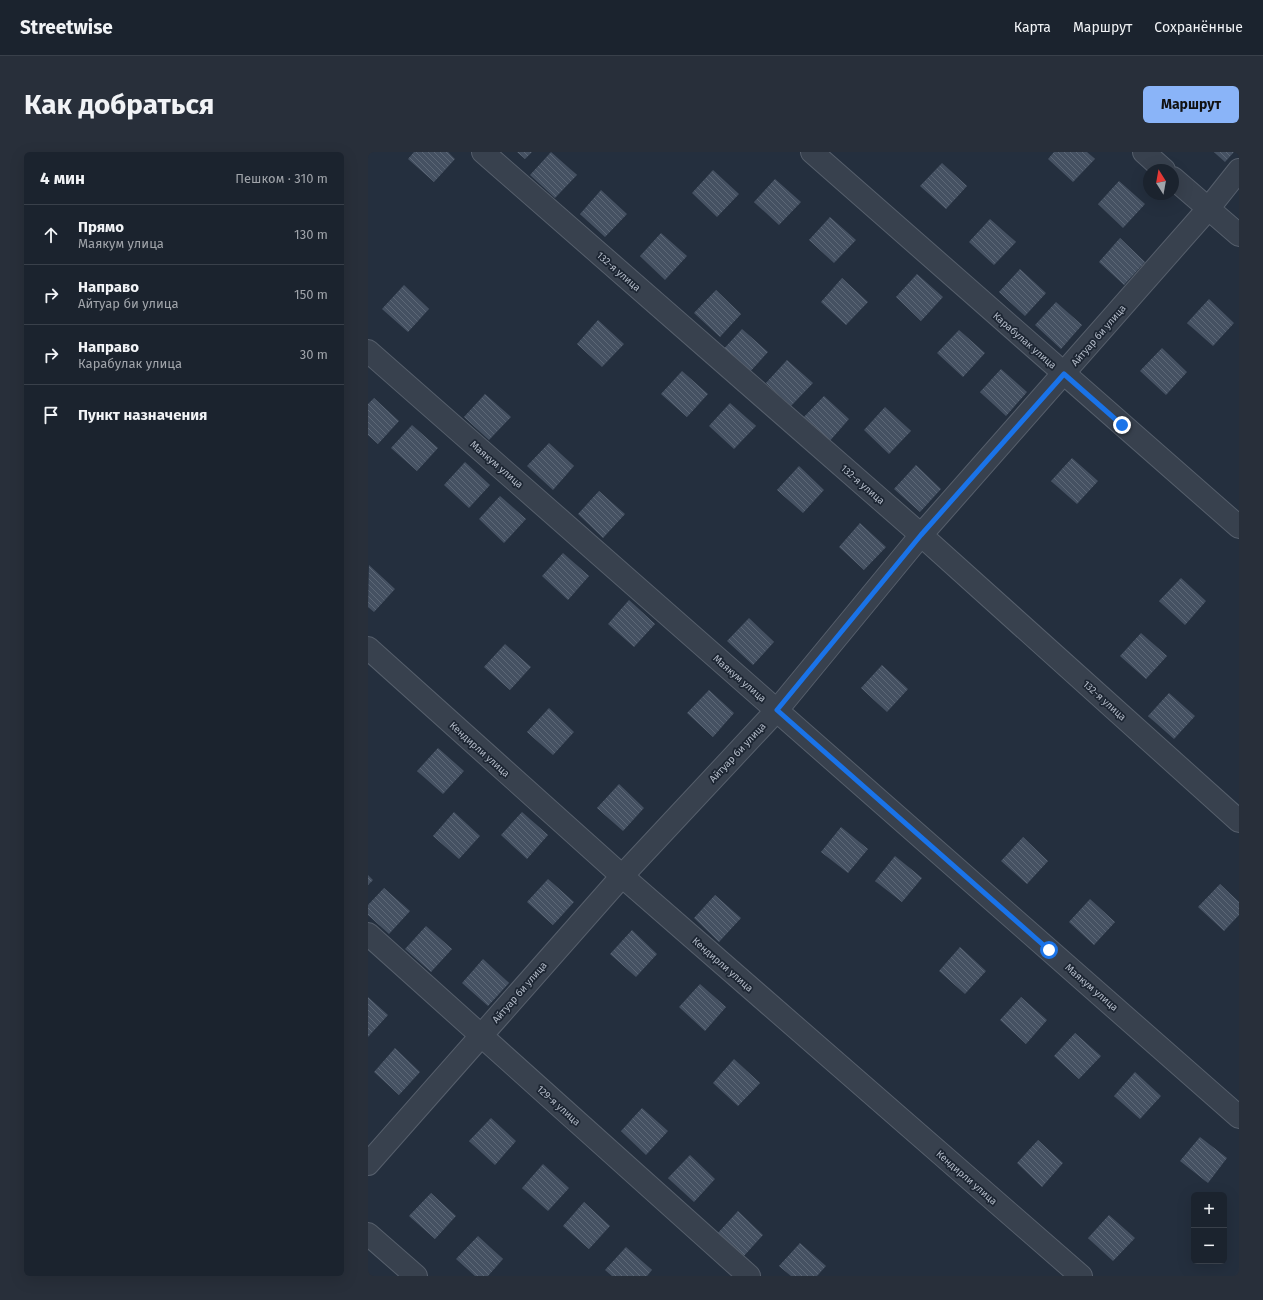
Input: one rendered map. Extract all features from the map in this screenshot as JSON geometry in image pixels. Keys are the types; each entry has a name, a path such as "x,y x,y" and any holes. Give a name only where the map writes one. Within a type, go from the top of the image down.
{"street":[{"name":"132-я улица","path":"483,152 921,535 1239,821"},
{"name":"Карабулак улица","path":"812,152 1239,527"},
{"path":"1144,152 1157,164"},
{"name":"Айтуар би улица","path":"368,1164 622,876 777,710 921,535 1208,210 1239,170"},
{"path":"1179,183 1239,236"},
{"name":"Маякум улица","path":"368,351 1239,1117"},
{"name":"Кендирли улица","path":"368,648 622,876 1081,1276"},
{"name":"129-я улица","path":"368,934 749,1276"},
{"path":"368,1234 416,1276"}],"building":[{"path":"414,152 448,152 455,159 434,182 408,159"},
{"path":"517,152 532,152 525,159"},
{"path":"551,152 577,175 555,198 530,175"},
{"path":"1054,152 1087,152 1095,159 1073,182 1048,159"},
{"path":"1214,152 1234,152 1225,162"},
{"path":"942,163 967,186 946,209 920,186"},
{"path":"713,170 739,194 717,217 692,193"},
{"path":"775,179 801,202 779,225 754,202"},
{"path":"1119,181 1145,204 1123,228 1098,204"},
{"path":"601,190 627,214 605,237 580,214"},
{"path":"830,217 856,240 834,263 809,240"},
{"path":"990,219 1016,242 994,265 969,242"},
{"path":"661,233 687,256 665,280 640,256"},
{"path":"1120,238 1145,262 1124,285 1099,262"},
{"path":"1020,269 1046,293 1025,316 999,292"},
{"path":"917,274 943,297 921,321 896,297"},
{"path":"842,278 868,302 846,325 821,302"},
{"path":"404,285 429,309 408,332 382,309"},
{"path":"716,290 741,314 720,337 694,313"},
{"path":"1209,299 1234,323 1213,346 1187,323"},
{"path":"1056,302 1082,325 1061,349 1035,325"},
{"path":"598,320 624,344 602,367 577,344"},
{"path":"742,329 768,352 747,375 721,352"},
{"path":"959,330 985,353 963,377 937,353"},
{"path":"1162,348 1187,372 1166,395 1140,371"},
{"path":"787,360 813,383 791,406 766,383"},
{"path":"1001,369 1027,392 1006,416 980,392"},
{"path":"682,371 708,394 687,417 661,394"},
{"path":"485,394 511,417 489,440 464,417"},
{"path":"824,396 849,419 828,443 802,419"},
{"path":"374,398 399,421 378,444 368,435 368,404"},
{"path":"730,403 756,426 734,449 709,426"},
{"path":"885,407 911,431 889,454 864,430"},
{"path":"412,425 438,448 417,471 391,448"},
{"path":"549,443 574,466 553,490 527,466"},
{"path":"1072,458 1098,481 1077,504 1051,481"},
{"path":"465,462 490,485 469,508 444,485"},
{"path":"916,465 941,489 920,512 894,489"},
{"path":"799,466 824,490 803,513 777,490"},
{"path":"599,491 625,514 603,538 578,514"},
{"path":"500,496 526,519 504,543 479,519"},
{"path":"860,523 886,547 864,570 839,547"},
{"path":"563,553 589,576 568,600 542,576"},
{"path":"369,565 395,589 374,612 368,607"},
{"path":"1181,578 1206,601 1185,625 1159,601"},
{"path":"629,600 655,624 634,647 608,624"},
{"path":"749,618 774,642 753,665 727,641"},
{"path":"1141,633 1167,656 1146,679 1120,656"},
{"path":"505,644 531,667 510,690 484,667"},
{"path":"882,665 908,689 887,712 861,688"},
{"path":"709,690 734,713 713,737 687,713"},
{"path":"1169,693 1195,716 1174,739 1148,716"},
{"path":"549,708 574,732 553,755 527,732"},
{"path":"438,748 464,771 443,794 417,771"},
{"path":"619,784 644,808 623,831 597,808"},
{"path":"454,812 480,836 459,859 433,836"},
{"path":"522,812 548,835 527,859 501,835"},
{"path":"841,827 868,849 848,873 821,852"},
{"path":"1023,837 1048,861 1027,884 1001,861"},
{"path":"895,856 922,878 902,902 875,881"},
{"path":"368,875 373,880 368,885"},
{"path":"548,879 574,902 553,925 527,902"},
{"path":"1220,884 1239,902 1239,915 1224,931 1198,907"},
{"path":"384,888 410,911 389,934 368,915 368,905"},
{"path":"715,895 741,918 719,942 694,918"},
{"path":"1090,899 1115,922 1094,945 1069,922"},
{"path":"426,926 452,949 431,972 405,949"},
{"path":"632,930 657,954 636,977 610,954"},
{"path":"960,947 986,971 965,994 939,971"},
{"path":"483,959 509,983 488,1006 462,983"},
{"path":"700,984 726,1007 705,1031 679,1007"},
{"path":"368,997 388,1015 368,1037"},
{"path":"1021,997 1047,1020 1026,1044 1000,1020"},
{"path":"1075,1033 1101,1056 1079,1079 1054,1056"},
{"path":"395,1048 420,1072 399,1095 374,1072"},
{"path":"734,1059 760,1083 738,1106 713,1083"},
{"path":"1135,1072 1161,1096 1140,1119 1114,1096"},
{"path":"642,1108 668,1131 646,1155 621,1131"},
{"path":"491,1118 516,1141 495,1165 469,1141"},
{"path":"1200,1137 1227,1158 1208,1183 1180,1161"},
{"path":"1038,1140 1063,1163 1042,1187 1017,1163"},
{"path":"690,1155 715,1179 694,1202 668,1178"},
{"path":"543,1164 569,1188 548,1211 522,1188"},
{"path":"431,1193 456,1216 435,1239 409,1216"},
{"path":"584,1202 610,1226 589,1249 563,1226"},
{"path":"738,1211 763,1235 742,1258 717,1234"},
{"path":"1109,1215 1135,1238 1113,1261 1088,1238"},
{"path":"478,1236 503,1259 488,1276 475,1276 456,1259"},
{"path":"800,1243 826,1266 817,1276 791,1276 779,1266"},
{"path":"626,1247 652,1270 647,1276 612,1276 605,1270"}],"route":[{"path":"1049,950 777,710 921,535 1064,374 1122,425"}]}
